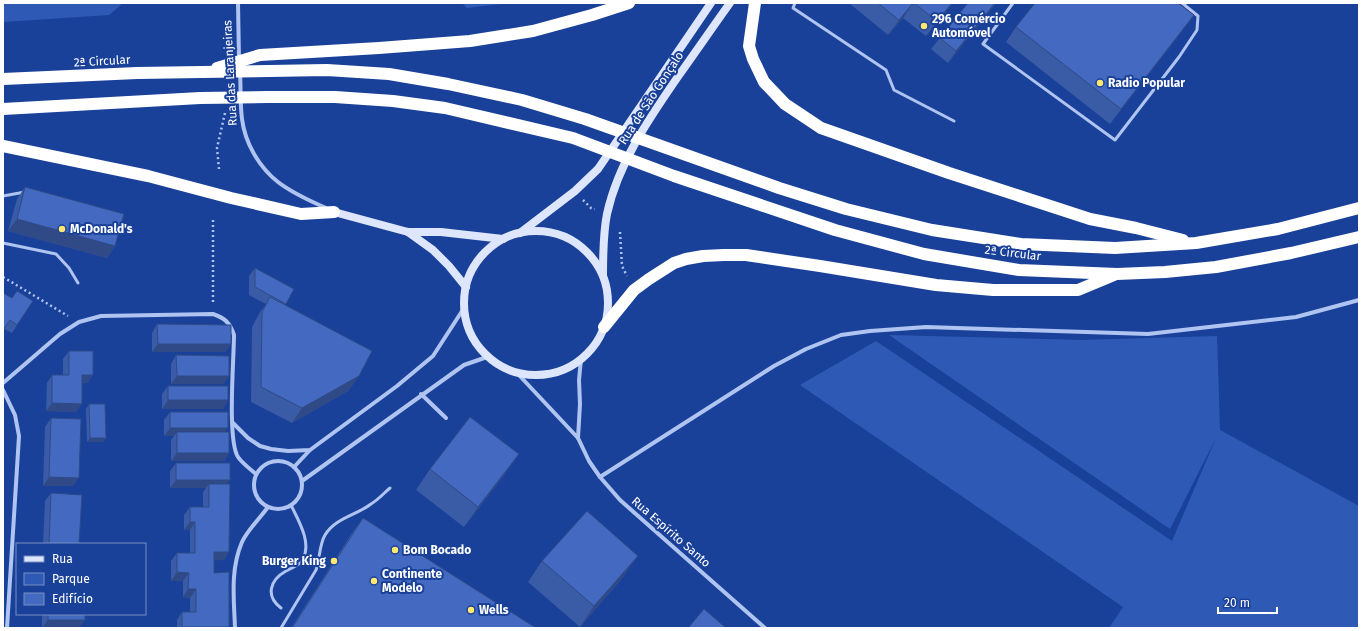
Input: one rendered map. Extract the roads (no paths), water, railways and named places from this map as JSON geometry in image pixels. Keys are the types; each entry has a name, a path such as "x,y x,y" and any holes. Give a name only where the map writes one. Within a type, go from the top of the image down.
{"highway":[{"path":"202,72 260,54 379,48 470,41 533,31 630,3"},
{"path":"755,3 750,46 753,59 764,82 785,104 821,128 949,174 1090,219 1136,228 1196,243"},
{"name":"2ª Circular","path":"3,79 136,73 327,70 389,74 448,84 522,100 585,119 846,209 932,230 1021,244 1115,248 1196,243 1278,230 1359,208"},
{"name":"2ª Circular","path":"3,109 200,98 268,96 350,98 393,101 445,108 573,138 674,176 835,230 924,254 1019,270 1117,274 1165,272 1216,267 1291,253 1359,237"},
{"path":"3,146 148,176 231,198 301,214 334,212"},
{"path":"604,327 634,290 649,279 674,263 703,256 746,255 936,285 993,290 1078,290 1117,274"}],"main road":[{"name":"Rua de São Gonçalo","path":"519,233 575,191 598,169 711,3"},
{"name":"Rua de São Gonçalo","path":"603,276 605,226 618,177 635,144 661,102 730,3"},
{"name":"Rua das Laranjeiras","path":"334,212 408,232 440,232 503,239"},
{"path":"540,231 560,235 578,244 592,258 603,276 607,293 608,310 604,327 594,345 581,359 566,368 550,374 534,375 517,373 496,364 476,343 470,332 464,308 466,287 473,268 486,251 503,239 519,233 540,231"},
{"name":"Rua das Laranjeiras","path":"408,232 433,250 449,266 466,287"}],"street":[{"name":"Rua das Laranjeiras","path":"238,3 242,120 247,139 259,161 278,182 304,198 334,212"},
{"path":"600,477 774,366 806,349 842,335 870,331 926,327 1148,334 1296,317 1359,300"},
{"path":"294,467 310,450 397,386 433,356 464,308"},
{"path":"3,383 60,334 79,322 101,316 213,314 226,320 234,335 232,421 234,442 238,457 256,474"},
{"path":"302,482 421,394 464,365 487,356"},
{"path":"578,438 580,404 579,380 581,359"},
{"path":"517,373 578,438"},
{"path":"3,390 15,415 19,436 6,628"},
{"path":"421,394 446,418"},
{"path":"232,421 248,438 260,446 271,450 310,450"},
{"name":"Rua Espírito Santo","path":"578,438 589,461 600,477 620,500 765,628"},
{"path":"280,461 288,463 294,467 302,482 300,495 292,505 284,508 276,509 268,507 256,497 254,490 256,474 260,468 273,462 280,461"},
{"path":"235,628 233,583 236,560 243,541 268,507"}],"lane":[{"path":"795,3 792,8 886,70 894,90 954,121"},
{"path":"1013,3 983,44 1115,140 1179,57 1196,30 1198,16 1182,3"},
{"path":"3,196 31,191"},
{"path":"3,243 56,254 69,268 78,284"},
{"path":"281,628 316,570 321,546 326,534 335,524 371,505 390,488"},
{"path":"281,608 274,603 272,599 270,593 271,587 285,571 296,567 303,559 306,549 304,532 292,505"}],"place":[{"name":"296 Comércio Automóvel","path":"924,26"},
{"name":"Radio Popular","path":"1100,83"},
{"name":"McDonald's","path":"62,229"},
{"name":"Bom Bocado","path":"395,550"},
{"name":"Burger King","path":"334,561"},
{"name":"Continente Modelo","path":"374,581"},
{"name":"Wells","path":"471,610"}]}
